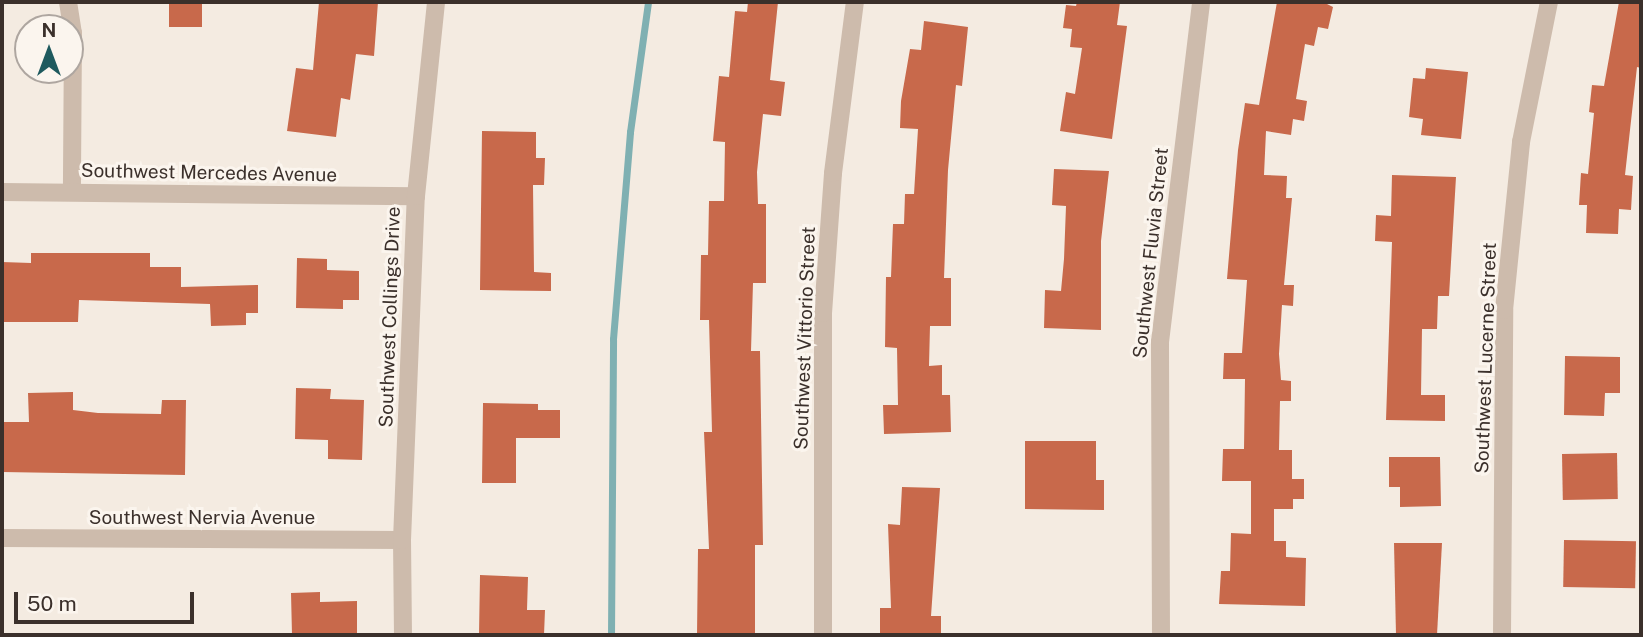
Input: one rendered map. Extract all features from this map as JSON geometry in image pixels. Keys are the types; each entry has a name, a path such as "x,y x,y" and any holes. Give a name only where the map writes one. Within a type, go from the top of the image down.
{"street":[{"path":"68,2 73,33 72,192"},
{"name":"Southwest Collings Drive","path":"403,635 402,540 416,196 436,2"},
{"name":"Southwest Vittorio Street","path":"823,635 823,313 833,173 855,2"},
{"name":"Southwest Fluvia Street","path":"1161,635 1160,342 1201,2"},
{"name":"Southwest Lucerne Street","path":"1502,635 1504,310 1521,142 1549,2"},
{"name":"Southwest Mercedes Avenue","path":"2,192 416,196"},
{"name":"Southwest Nervia Avenue","path":"2,538 402,540"}],"building":[{"path":"169,2 202,2 202,27 169,27"},
{"path":"319,2 378,2 374,56 356,54 350,100 341,98 336,137 287,131 296,68 313,70"},
{"path":"748,2 778,2 770,80 785,82 781,116 763,114 757,172 758,204 766,204 766,283 753,283 751,351 760,351 763,545 755,545 755,635 697,635 698,549 709,549 704,432 712,432 709,320 700,320 701,255 708,255 709,201 724,201 725,142 713,141 719,76 729,77 735,11 747,12"},
{"path":"1077,2 1120,2 1117,25 1127,26 1112,139 1060,131 1066,92 1075,94 1082,48 1070,47 1072,29 1063,28 1066,5 1076,6"},
{"path":"1277,2 1323,2 1333,7 1328,29 1318,27 1314,46 1305,44 1296,99 1307,101 1304,121 1293,119 1291,135 1266,131 1264,175 1287,176 1286,198 1292,198 1284,285 1294,285 1293,306 1282,305 1279,354 1281,380 1291,381 1291,401 1280,401 1279,450 1292,450 1292,479 1304,479 1304,499 1293,499 1293,509 1274,509 1274,541 1286,541 1286,557 1306,558 1305,606 1219,604 1221,571 1230,571 1231,533 1251,534 1251,481 1222,481 1223,449 1244,449 1245,379 1223,379 1224,353 1242,353 1247,280 1227,279 1238,150 1245,103 1259,105"},
{"path":"1619,2 1641,2 1641,68 1637,67 1625,175 1633,176 1631,210 1619,209 1618,234 1586,233 1587,205 1579,205 1581,173 1588,174 1594,113 1589,112 1592,85 1604,86"},
{"path":"924,21 968,27 962,86 956,85 948,170 944,278 951,278 951,326 930,326 929,366 942,365 942,395 950,395 951,432 884,434 883,405 898,405 897,348 885,347 886,277 891,277 893,224 904,224 905,194 914,194 918,129 900,128 901,101 910,49 921,50"},
{"path":"1426,68 1468,72 1461,139 1421,135 1423,119 1409,117 1413,78 1425,79"},
{"path":"482,131 536,132 536,158 545,158 544,185 533,185 534,272 551,273 551,291 480,290"},
{"path":"1054,169 1109,171 1101,241 1101,330 1044,328 1045,290 1061,291 1064,259 1066,206 1052,205"},
{"path":"1392,175 1456,177 1449,296 1438,296 1437,329 1422,329 1421,395 1445,395 1445,421 1386,420 1392,242 1375,241 1376,215 1391,216"},
{"path":"31,253 150,253 150,267 181,267 181,287 258,285 258,313 246,313 246,325 211,326 210,304 79,300 78,322 2,322 2,262 31,263"},
{"path":"297,258 327,259 327,270 359,271 359,300 343,300 343,309 296,308"},
{"path":"1565,356 1620,357 1620,393 1605,393 1604,416 1564,415"},
{"path":"296,388 331,389 330,399 364,400 362,460 328,459 328,440 295,439"},
{"path":"73,392 73,410 98,413 161,414 162,400 186,400 185,475 2,472 2,422 29,422 28,393"},
{"path":"483,403 538,404 538,410 560,410 560,438 516,438 516,483 482,483"},
{"path":"1025,441 1096,441 1096,480 1104,480 1104,510 1025,509"},
{"path":"1617,453 1618,499 1563,500 1562,454"},
{"path":"1389,457 1440,457 1441,506 1400,507 1400,487 1389,487"},
{"path":"902,487 940,488 931,616 941,616 941,635 880,635 880,608 891,608 888,524 900,525"},
{"path":"1564,540 1636,541 1635,588 1563,587"},
{"path":"1394,543 1442,543 1437,635 1396,635"},
{"path":"480,575 528,577 527,610 545,610 544,635 479,635"},
{"path":"320,592 320,602 357,601 357,635 292,635 291,593"}],"waterway":[{"path":"611,635 613,339 630,132 648,2"}]}
